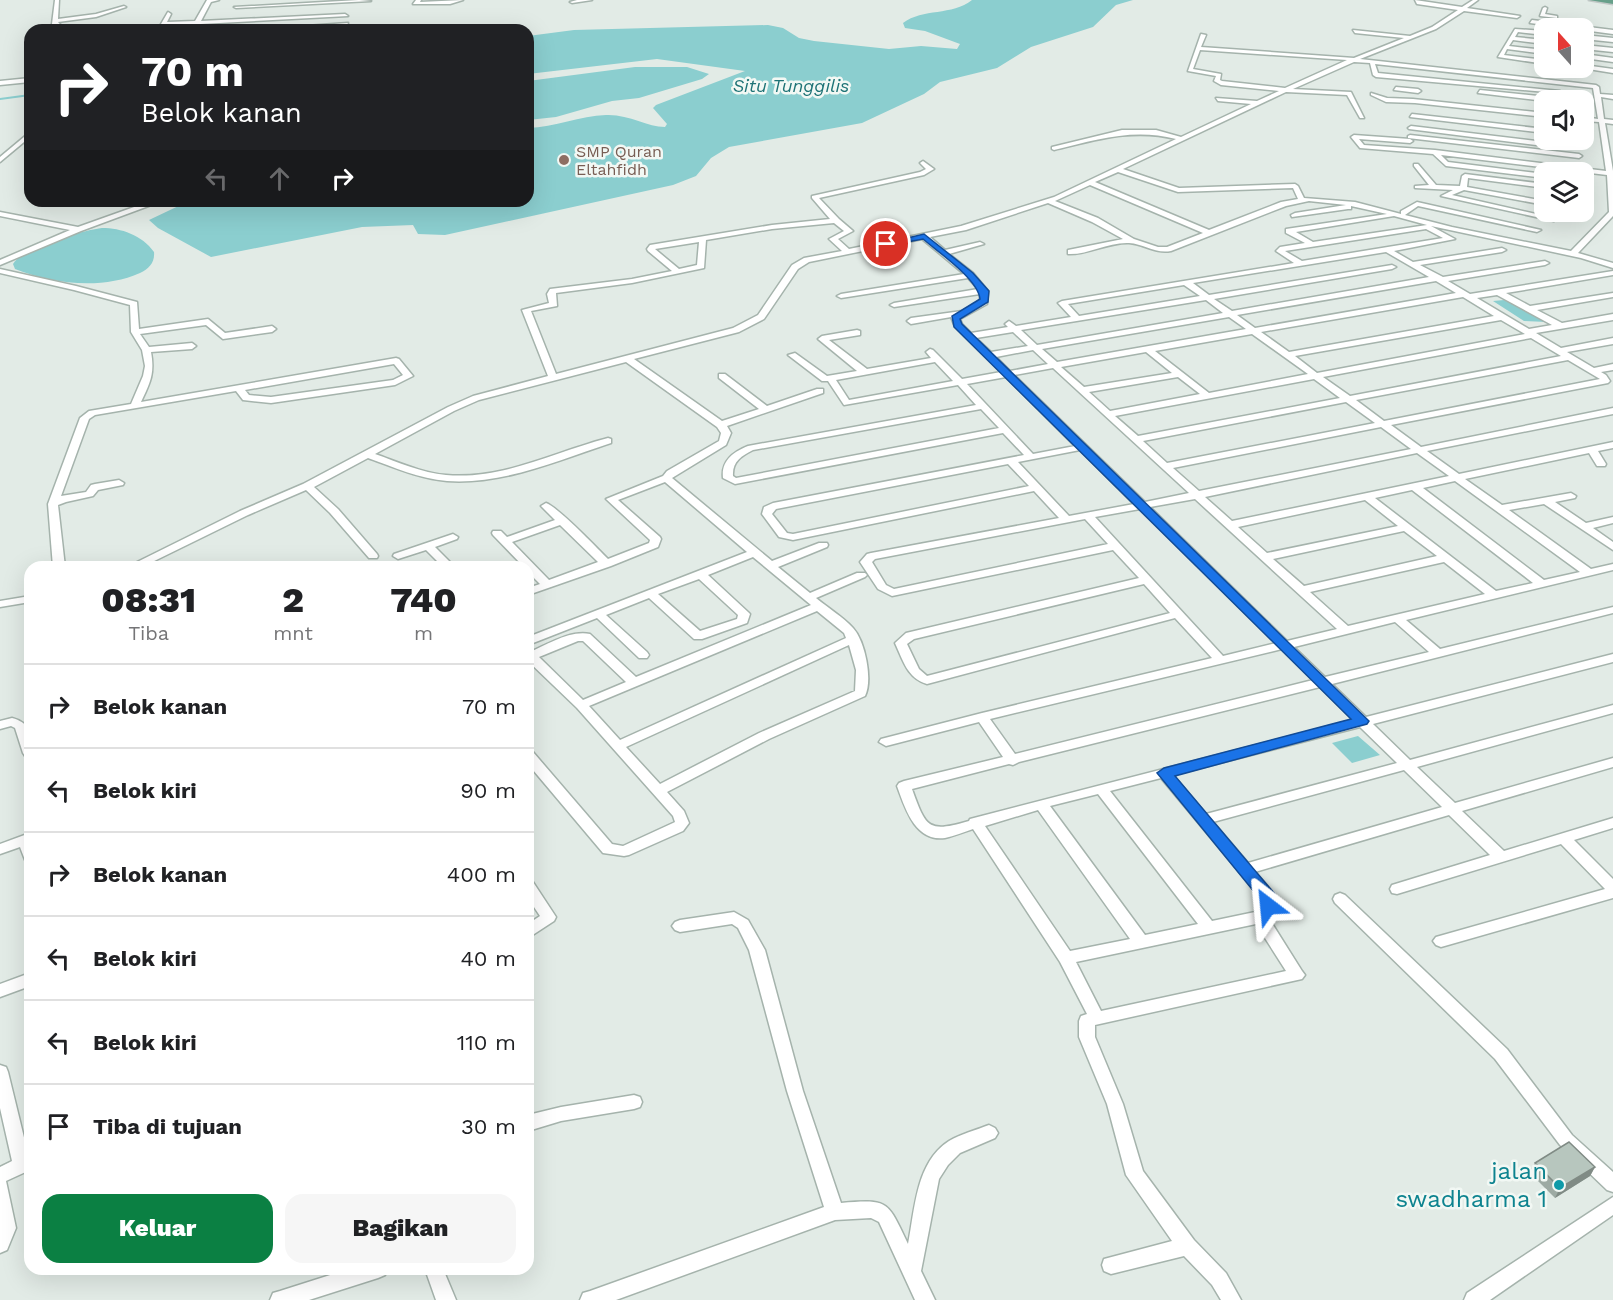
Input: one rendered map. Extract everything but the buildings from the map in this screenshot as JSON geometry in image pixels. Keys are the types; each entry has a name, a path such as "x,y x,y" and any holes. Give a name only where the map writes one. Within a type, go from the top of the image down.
{"main road":[{"path":"1593,0 1613,2"}],"street":[{"path":"57,0 55,21 57,24"},
{"path":"197,23 209,1 217,0"},
{"path":"228,24 239,0"},
{"path":"420,0 415,3 450,3 461,0"},
{"path":"572,2 590,0"},
{"path":"1417,0 1417,3 1517,16"},
{"path":"1437,0 1446,1"},
{"path":"148,561 244,513 307,486 476,398 723,334 747,325 761,317 795,267 807,260 963,228 1048,200 1353,60 1434,28 1476,0"},
{"path":"236,7 291,2 369,1"},
{"path":"283,24 291,2"},
{"path":"55,21 96,15 124,7"},
{"path":"1545,8 1542,15 1559,17"},
{"path":"232,15 345,9"},
{"path":"168,14 165,24 345,16"},
{"path":"1532,22 1613,32"},
{"path":"1534,32 1517,30 1500,56 1534,61"},
{"path":"1355,31 1410,38"},
{"path":"1203,35 1190,70 1218,74 1217,81 1221,83 1286,90 1349,93 1362,117"},
{"path":"1511,38 1534,41"},
{"path":"1594,38 1613,40"},
{"path":"1506,47 1534,51"},
{"path":"1594,47 1613,50"},
{"path":"1198,48 1306,53 1596,87 1610,173 1613,212 1573,254"},
{"path":"1594,57 1613,60"},
{"path":"1372,62 1376,75 1546,90"},
{"path":"1409,150 1412,113 1418,90 1418,78 1423,68"},
{"path":"1594,68 1613,70"},
{"path":"0,75 14,74"},
{"path":"0,84 24,82"},
{"path":"1557,90 1562,87 1582,90"},
{"path":"1396,89 1534,98"},
{"path":"1418,90 1534,105"},
{"path":"1596,92 1613,96"},
{"path":"1373,94 1412,113 1455,126"},
{"path":"1218,99 1260,103"},
{"path":"1412,113 1534,115"},
{"path":"1412,113 1534,124"},
{"path":"1412,113 1534,130"},
{"path":"1412,113 1534,137"},
{"path":"1594,120 1613,122"},
{"path":"1054,148 1122,132 1156,132 1183,139"},
{"path":"1534,166 1435,152 1362,147 1354,137 1410,139 1566,155 1579,153 1574,150"},
{"path":"0,160 24,139"},
{"path":"1435,152 1446,164 1534,175"},
{"path":"1566,155 1566,162"},
{"path":"848,252 833,239 849,231 836,221 814,196 922,174 932,169 923,163"},
{"path":"1416,165 1434,187"},
{"path":"1117,169 1178,190 1295,186 1301,199"},
{"path":"1594,172 1610,173"},
{"path":"1463,188 1463,177 1467,176 1534,185"},
{"path":"1089,182 1209,233"},
{"path":"1416,187 1463,188 1534,201"},
{"path":"1463,188 1445,196 1534,215"},
{"path":"1497,194 1534,197"},
{"path":"1048,200 1095,220 1132,241 1163,250 1301,199 1355,204 1443,228 1528,243"},
{"path":"1537,230 1417,204 1404,213 1613,266"},
{"path":"1295,215 1353,206 1376,218"},
{"path":"0,263 78,229 141,207"},
{"path":"0,214 78,229"},
{"path":"1311,244 1289,231 1391,216"},
{"path":"678,272 651,248 703,238 836,221"},
{"path":"1528,243 1537,230 1549,222"},
{"path":"1301,264 1281,250 1426,227 1451,239"},
{"path":"924,236 970,275 984,291 984,302 964,312 955,320 1501,856"},
{"path":"1076,318 1062,303 1468,237"},
{"path":"553,378 526,310 554,304 550,292 553,291 632,281 702,266 700,257 703,238"},
{"path":"1071,252 1132,241"},
{"path":"942,253 980,244"},
{"path":"1386,249 1440,279 1609,382"},
{"path":"1413,264 1502,250"},
{"path":"991,355 1545,263"},
{"path":"970,336 1012,326 1076,318 1392,267"},
{"path":"0,271 134,304 135,332 146,350 148,376 135,406"},
{"path":"830,378 847,403 1466,296 1613,273"},
{"path":"841,296 970,275"},
{"path":"1186,282 1418,450 1461,478 1589,573"},
{"path":"894,305 984,291"},
{"path":"1498,292 1560,326"},
{"path":"1529,309 1613,295"},
{"path":"910,321 964,312"},
{"path":"1287,355 1501,316"},
{"path":"1110,414 1613,317"},
{"path":"135,332 201,322 213,324 223,336 272,329"},
{"path":"1012,326 1085,390 1345,630"},
{"path":"857,333 822,339 865,372"},
{"path":"1559,351 1613,341"},
{"path":"146,350 192,346"},
{"path":"1149,350 1206,395"},
{"path":"930,352 1031,457"},
{"path":"792,355 825,379 938,359"},
{"path":"1137,439 1569,357"},
{"path":"534,590 607,564 657,542 611,499 667,478 671,473 723,443 726,433 721,425 628,359"},
{"path":"58,561 53,504 85,418 92,413 240,390 396,361 408,376 395,382 271,400 246,399 240,390"},
{"path":"1593,371 1613,367"},
{"path":"1085,390 1179,374"},
{"path":"722,376 766,410"},
{"path":"1165,465 1609,382"},
{"path":"721,425 820,391"},
{"path":"984,406 751,448 730,462 726,471 729,478 735,481 1006,430"},
{"path":"1115,546 892,593 882,587 866,562 871,556 1197,495 1613,411"},
{"path":"370,454 444,478 462,478 503,473 608,441"},
{"path":"1230,525 1613,445"},
{"path":"1035,488 793,537 783,536 767,514 768,509 772,506 1083,447"},
{"path":"1592,450 1601,464"},
{"path":"1011,461 1066,519"},
{"path":"658,790 764,736 861,693 864,683 849,631 667,478"},
{"path":"53,504 63,499 89,495 95,487 118,483"},
{"path":"307,486 334,511 373,556"},
{"path":"1415,487 1542,584"},
{"path":"1502,508 1570,496"},
{"path":"1368,497 1494,595"},
{"path":"1545,500 1613,547"},
{"path":"546,506 607,564"},
{"path":"1087,515 1220,660"},
{"path":"1583,526 1613,520"},
{"path":"524,561 501,537 563,521"},
{"path":"1596,524 1613,541"},
{"path":"1265,557 1406,527"},
{"path":"398,556 453,537"},
{"path":"428,546 443,561"},
{"path":"770,566 822,546"},
{"path":"534,639 755,553"},
{"path":"1302,590 1445,558"},
{"path":"886,742 1284,644 1613,567"},
{"path":"534,571 547,585"},
{"path":"651,594 698,636 743,621 744,614 701,575"},
{"path":"581,705 814,601 861,575"},
{"path":"1145,580 910,636 902,643 915,673 921,679 927,680 1178,614"},
{"path":"0,604 24,600"},
{"path":"1613,610 1013,761 904,786 916,816 926,830 934,834 944,833 1041,804 1613,658"},
{"path":"599,614 643,654"},
{"path":"1397,618 1438,654"},
{"path":"534,654 576,638 586,637 635,682"},
{"path":"617,746 853,639"},
{"path":"534,661 581,705 679,814 682,823 678,827 624,851 608,849 534,762"},
{"path":"1203,820 1613,709"},
{"path":"982,717 1013,761"},
{"path":"0,725 12,722 20,725 24,736"},
{"path":"1244,870 1613,762"},
{"path":"1066,958 1260,917 1268,906 1268,897 1164,773"},
{"path":"1102,790 1209,928"},
{"path":"1041,804 1141,942"},
{"path":"975,822 1066,958 1097,1018"},
{"path":"1397,889 1613,823"},
{"path":"1441,941 1611,893 1613,888 1563,838"},
{"path":"0,849 24,840"},
{"path":"534,895 549,917 534,928"},
{"path":"1341,899 1501,1054 1566,1140 1613,1184"},
{"path":"1231,1300 1219,1279 1187,1246 1135,1175 1115,1104 1087,1037 1087,1021 1297,975 1260,917"},
{"path":"680,926 734,918 743,924 757,951 795,1091 835,1212"},
{"path":"0,991 24,981"},
{"path":"0,1072 24,1156"},
{"path":"534,1121 561,1114 634,1102"},
{"path":"912,1270 930,1177 937,1164 944,1153 955,1146 989,1133"},
{"path":"0,1175 24,1164"},
{"path":"0,1186 7,1228 0,1244"},
{"path":"1474,1300 1613,1204"},
{"path":"590,1300 835,1212 873,1209 885,1216 925,1300"},
{"path":"1111,1264 1187,1246"},
{"path":"280,1300 359,1275"},
{"path":"436,1275 446,1300"}],"water":[{"name":"Situ Tunggilis","path":"972,0 1133,0 1116,5 1093,27 1031,47 997,68 940,82 924,94 862,123 729,147 711,158 696,176 673,185 445,235 418,234 413,225 362,227 211,257 158,228 149,220 176,207 534,207 534,127 606,115 622,116 665,127 667,124 653,108 656,105 745,71 657,59 534,73 534,35 574,30 768,25 783,28 799,38 814,41 889,49 921,46 957,49 960,44 925,31 905,28 903,23 919,15 964,5"},
{"name":"Situ Tunggilis","path":"635,67 687,67 709,74 702,79 639,98 612,101 556,117 534,119 534,80"},
{"path":"102,228 124,231 143,241 154,252 151,265 125,278 94,283 61,281 15,269 13,264 19,258 40,246 81,232"},
{"path":"1504,300 1547,322 1524,321 1493,301"},
{"path":"1358,736 1380,755 1352,763 1332,743"}],"waterway":[{"path":"0,99 24,96"}],"place":[{"name":"SMP Quran Eltahfidh","path":"564,160"},
{"name":"jalan swadharma 1","path":"1559,1185"}],"route":[{"path":"886,244 924,236 970,275 984,291 986,297 984,302 955,318 957,325 991,355 1362,721 1164,773 1268,897 1268,906"}]}
